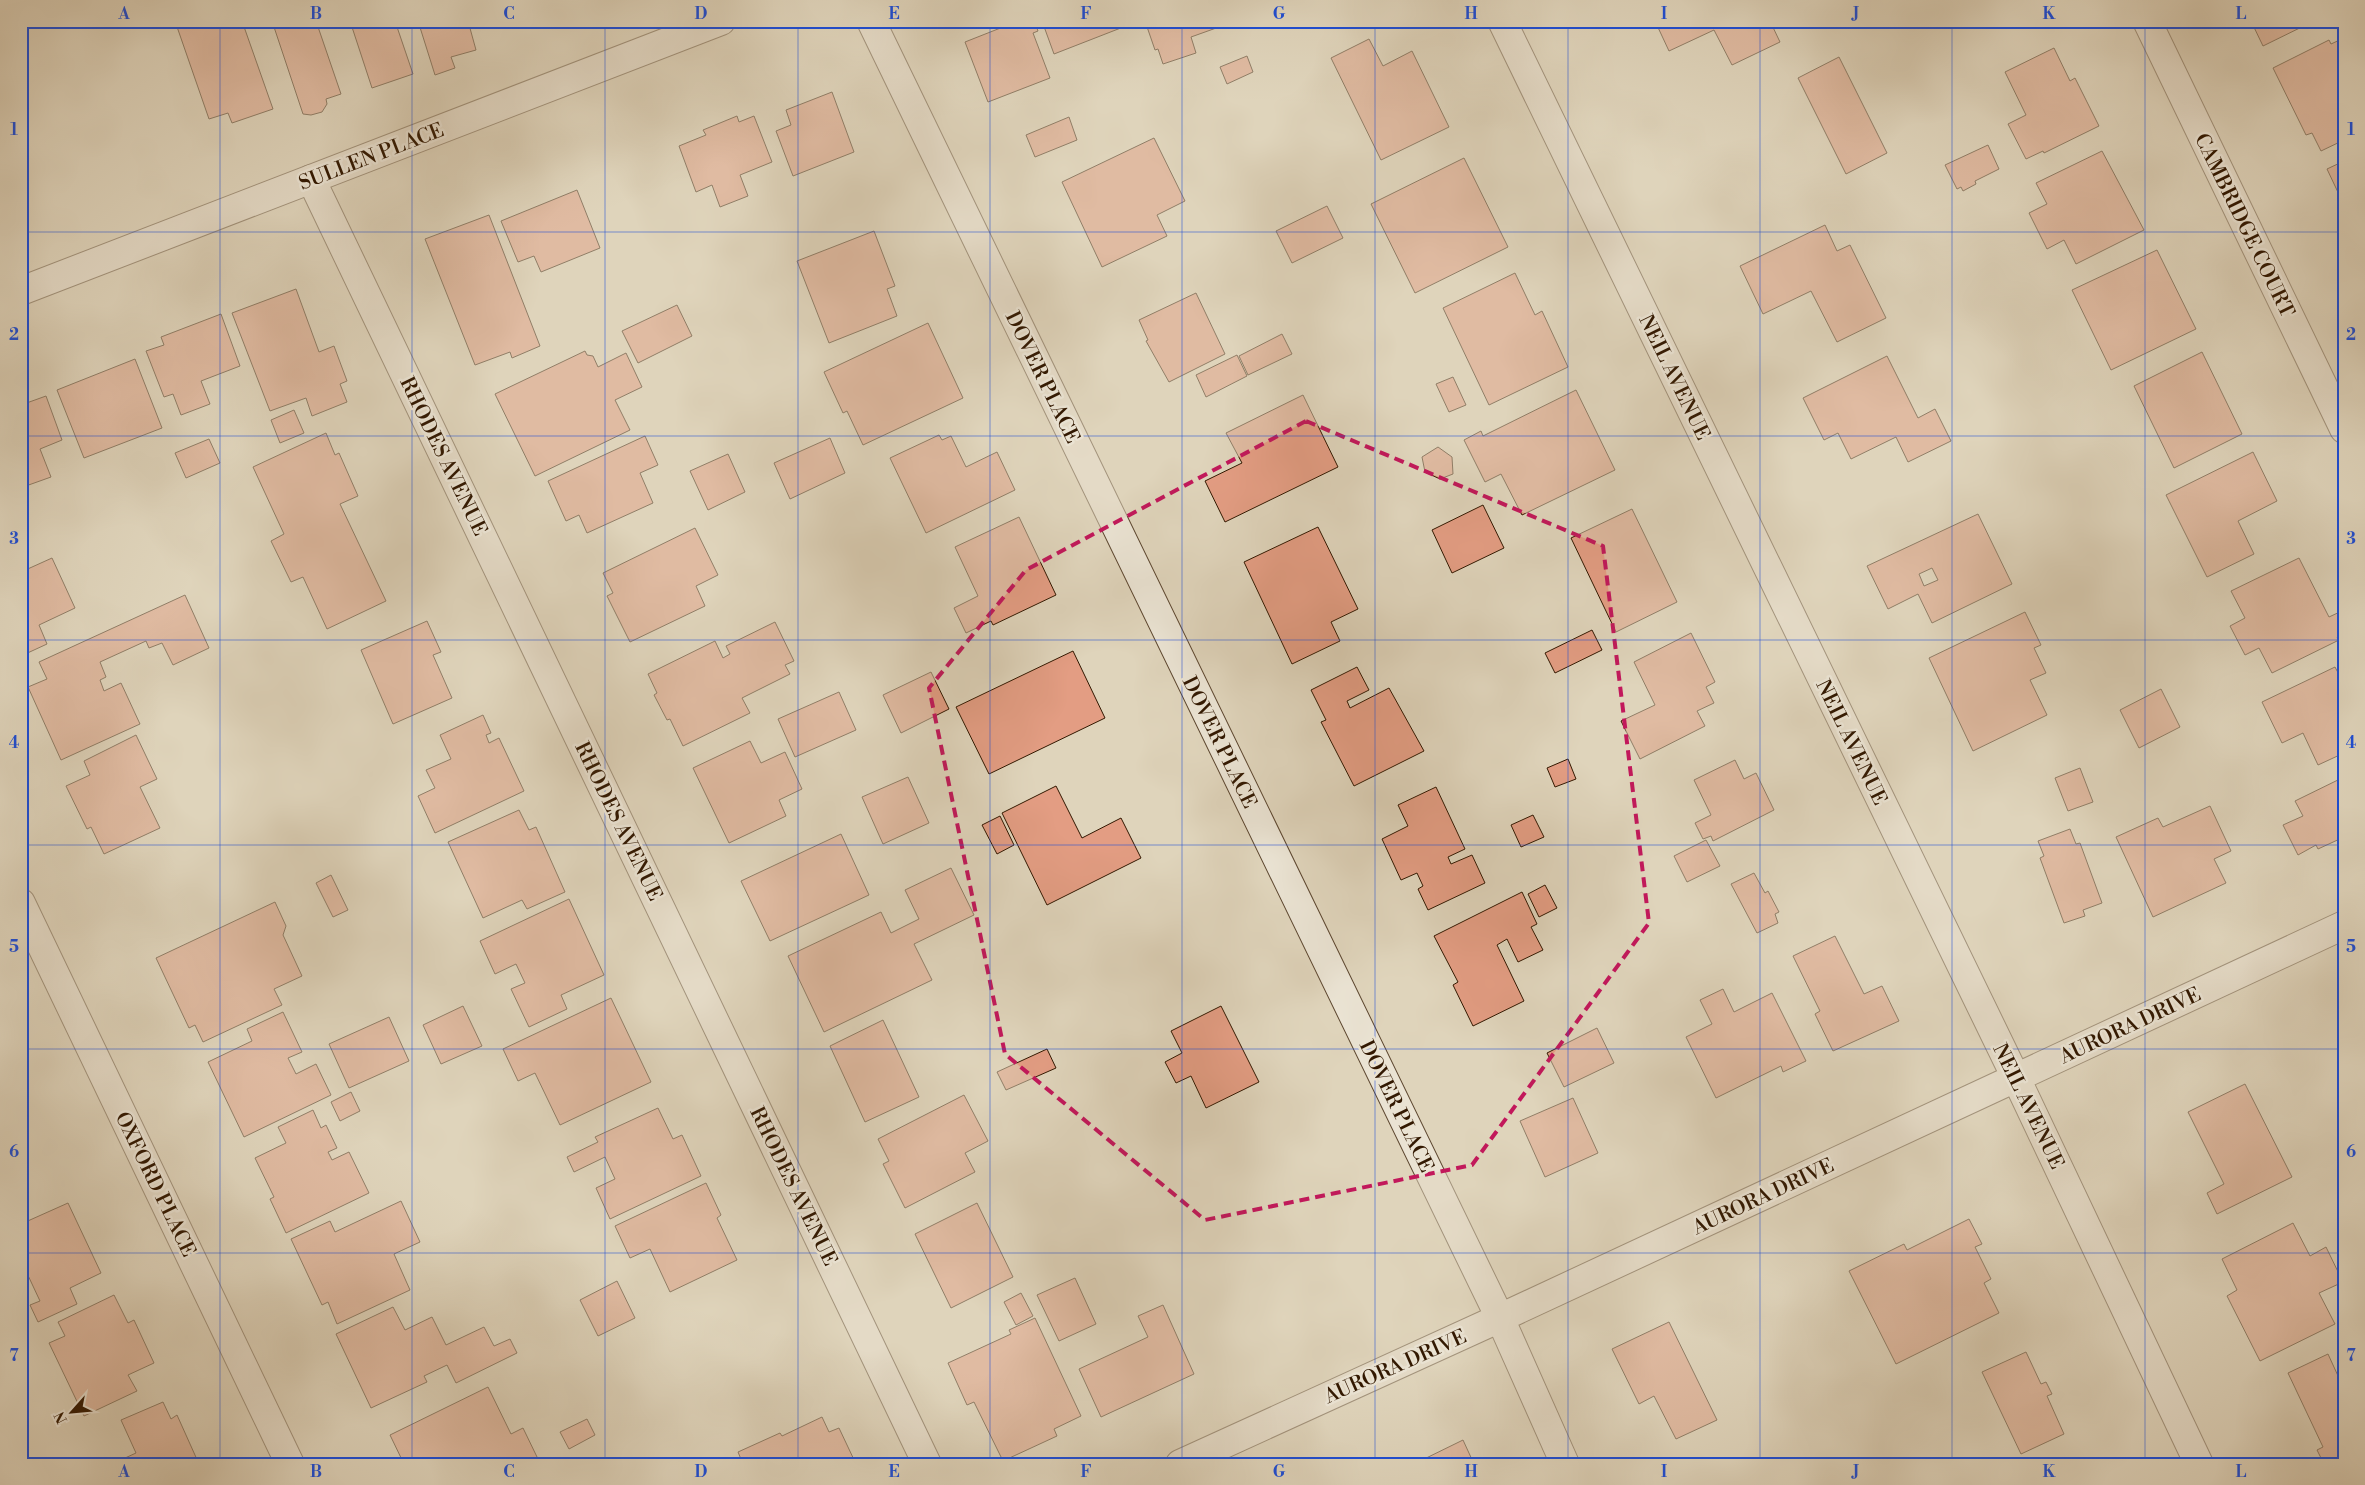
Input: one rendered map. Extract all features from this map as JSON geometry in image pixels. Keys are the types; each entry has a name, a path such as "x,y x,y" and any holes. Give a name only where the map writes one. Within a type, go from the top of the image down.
{"street":[{"name":"SULLEN PLACE","path":"21,291 721,21"},
{"name":"DOVER PLACE","path":"871,21 1500,1318 1566,1464"},
{"name":"NEIL AVENUE","path":"1502,21 2016,1078 2199,1464"},
{"name":"CAMBRIDGE COURT","path":"2147,21 2344,429"},
{"name":"RHODES AVENUE","path":"311,178 927,1464"},
{"name":"OXFORD PLACE","path":"21,903 290,1464"},
{"name":"AURORA DRIVE","path":"1180,1464 1500,1318 2344,925"}],"highlighted area":[{"path":"1306,421 1603,546 1649,923 1472,1165 1205,1220 1005,1054 929,688 1026,570"}],"building":[{"path":"175,21 242,21 273,109 232,123 228,113 209,119"},
{"path":"272,21 316,21 341,94 326,99 327,104 322,112 311,115 303,114"},
{"path":"350,21 395,21 413,74 372,88"},
{"path":"418,21 468,21 476,50 451,57 455,68 435,75"},
{"path":"1001,21 1034,21 1038,31 1033,33 1050,78 988,102 965,42 1003,27"},
{"path":"1042,21 1130,21 1131,24 1054,54"},
{"path":"1145,21 1233,22 1191,37 1196,53 1163,64 1158,49 1155,50"},
{"path":"1655,21 1770,21 1780,42 1732,65 1714,30 1669,51"},
{"path":"2251,21 2314,21 2263,46"},
{"path":"2344,38 2344,140 2321,151 2312,133 2306,135 2273,68 2329,40 2331,44"},
{"path":"1369,39 1383,66 1412,51 1449,127 1381,160 1331,58"},
{"path":"2054,48 2070,81 2075,78 2099,126 2044,153 2043,151 2026,159 2008,124 2026,115 2005,72"},
{"path":"1247,56 1253,72 1227,84 1220,67"},
{"path":"1839,57 1887,153 1846,174 1798,78"},
{"path":"832,92 854,152 793,176 776,131 791,125 786,110"},
{"path":"737,116 739,122 754,116 772,162 740,175 748,196 720,207 712,185 696,192 679,146 706,135 703,130"},
{"path":"1069,117 1077,140 1035,157 1026,135"},
{"path":"1154,138 1185,201 1157,215 1167,236 1102,267 1062,182"},
{"path":"1988,145 1999,169 1975,181 1976,184 1963,191 1961,187 1957,189 1945,165"},
{"path":"2102,151 2144,230 2076,264 2064,240 2047,249 2029,213 2047,204 2036,183"},
{"path":"1464,158 1508,247 1415,293 1371,204"},
{"path":"2344,161 2344,205 2327,169"},
{"path":"577,190 600,248 541,272 534,256 518,262 501,221"},
{"path":"1327,206 1343,238 1292,263 1276,231"},
{"path":"489,215 540,346 512,358 510,352 475,365 425,239"},
{"path":"1825,225 1837,251 1850,245 1886,318 1837,342 1811,291 1763,314 1740,266"},
{"path":"874,231 895,286 887,289 897,316 829,343 797,261"},
{"path":"2157,250 2196,329 2111,370 2072,290"},
{"path":"1515,273 1535,315 1542,311 1568,367 1489,405 1443,308"},
{"path":"296,289 319,352 334,346 347,381 340,384 347,402 312,416 306,398 270,411 232,313"},
{"path":"1196,293 1225,354 1169,382 1146,341 1148,340 1139,320"},
{"path":"677,305 692,336 638,363 622,331"},
{"path":"221,314 240,366 201,381 210,404 181,415 173,394 164,397 146,351 164,345 161,337"},
{"path":"928,323 963,398 863,445 847,411 843,413 824,372"},
{"path":"1282,334 1292,354 1248,375 1239,356"},
{"path":"585,351 587,355 593,356 598,367 626,353 642,387 615,400 630,430 535,476 495,394"},
{"path":"2202,352 2242,434 2174,468 2134,386"},
{"path":"1237,355 1247,376 1206,397 1196,375"},
{"path":"1887,356 1918,418 1935,409 1951,441 1908,462 1896,437 1851,459 1838,433 1824,440 1803,398"},
{"path":"135,359 162,428 84,458 57,390"},
{"path":"1453,377 1466,405 1449,412 1436,384"},
{"path":"1576,390 1615,470 1522,515 1501,474 1485,482 1464,440 1481,431 1483,436"},
{"path":"1303,395 1338,467 1225,522 1205,481 1242,463 1226,433"},
{"path":"46,396 62,440 40,449 51,477 23,487 28,504 21,507 21,405"},
{"path":"294,410 304,433 280,443 271,420"},
{"path":"326,433 335,455 339,453 358,496 340,504 386,601 327,629 303,577 291,582 271,541 284,534 253,467"},
{"path":"939,435 942,440 951,436 966,467 997,452 1015,490 926,533 890,458"},
{"path":"645,436 658,465 640,473 653,503 587,533 579,515 566,521 548,481"},
{"path":"830,438 845,473 790,499 774,463"},
{"path":"209,439 220,463 186,478 175,453"},
{"path":"1438,447 1452,457 1453,474 1440,479 1425,472 1422,457"},
{"path":"2253,452 2277,501 2238,521 2254,554 2207,577 2166,495"},
{"path":"728,454 745,492 708,510 690,471"},
{"path":"1483,505 1504,548 1452,573 1432,530"},
{"path":"1632,509 1677,602 1616,632 1571,538"},
{"path":"1978,514 2012,584 1932,623 1918,594 1888,609 1867,566","holes":["1932,568 1938,580 1924,586 1919,574"]},
{"path":"1019,517 1056,595 993,625 991,621 966,633 954,608 978,596 955,547"},
{"path":"1318,527 1358,609 1331,622 1340,641 1292,664 1244,562"},
{"path":"695,528 718,575 696,586 705,606 630,642 607,596 613,593 603,573"},
{"path":"52,558 75,608 39,625 47,644 21,656 21,572"},
{"path":"2299,558 2329,617 2344,610 2344,634 2337,637 2339,640 2272,673 2259,648 2245,655 2230,626 2245,618 2231,591"},
{"path":"185,595 209,648 173,665 162,643 149,648 146,641 100,662 106,677 100,680 104,691 121,683 140,724 61,760 28,687 47,679 39,662"},
{"path":"2025,612 2041,645 2034,648 2046,673 2030,680 2047,715 1973,751 1929,658"},
{"path":"427,621 441,652 433,655 452,698 393,724 361,650"},
{"path":"775,622 794,661 785,665 790,674 742,698 750,713 683,746 670,719 667,720 654,695 657,693 648,674 715,641 723,658 730,654 726,646"},
{"path":"1592,630 1602,650 1555,673 1545,653"},
{"path":"1691,633 1715,682 1706,687 1714,703 1697,711 1705,726 1640,759 1621,721 1655,705 1634,662"},
{"path":"1073,651 1105,718 989,774 956,707"},
{"path":"1357,667 1369,690 1347,701 1350,708 1389,688 1424,751 1354,786 1321,722 1326,720 1311,690"},
{"path":"2335,667 2344,684 2344,753 2318,765 2303,733 2282,743 2262,702"},
{"path":"931,672 949,709 901,733 883,695"},
{"path":"2161,689 2180,727 2139,748 2120,710"},
{"path":"839,692 856,730 795,757 778,719"},
{"path":"483,715 491,733 486,735 489,743 499,738 524,791 435,833 418,796 435,788 426,770 451,759 440,735"},
{"path":"136,735 157,779 140,787 160,828 104,854 91,827 87,829 66,786 90,775 84,761"},
{"path":"750,741 761,763 785,752 802,789 779,800 786,816 729,843 693,768"},
{"path":"1568,759 1576,779 1555,787 1547,768"},
{"path":"1735,760 1744,779 1756,773 1774,810 1713,841 1711,836 1703,839 1695,823 1711,815 1694,780"},
{"path":"2080,768 2093,802 2068,811 2055,778"},
{"path":"908,777 929,823 883,844 862,797"},
{"path":"2344,777 2344,837 2318,849 2316,845 2298,855 2283,825 2303,816 2295,801"},
{"path":"1056,786 1082,838 1121,818 1141,858 1047,905 1002,813"},
{"path":"1436,787 1465,849 1448,857 1451,864 1472,855 1485,883 1428,910 1418,889 1423,886 1417,873 1401,880 1382,839 1408,826 1398,805"},
{"path":"2210,806 2231,851 2214,859 2226,883 2153,917 2116,837 2158,818 2163,827"},
{"path":"519,810 529,830 536,827 565,892 527,909 522,900 483,918 448,842"},
{"path":"1533,815 1544,837 1521,847 1511,825"},
{"path":"1000,816 1014,845 997,854 982,825"},
{"path":"2070,829 2076,844 2080,843 2102,903 2083,910 2085,916 2064,923 2040,858 2044,856 2038,841"},
{"path":"841,834 869,895 770,941 741,881"},
{"path":"1706,840 1720,866 1687,882 1674,856"},
{"path":"951,868 974,915 914,944 932,980 824,1032 788,956 881,912 891,933 919,919 905,890"},
{"path":"1754,873 1765,893 1768,891 1779,912 1775,914 1778,923 1757,933 1731,884"},
{"path":"331,875 348,910 333,917 316,883"},
{"path":"1545,885 1557,908 1539,917 1528,894"},
{"path":"1522,892 1537,924 1531,927 1543,950 1518,962 1507,939 1497,945 1524,1001 1473,1026 1453,985 1458,982 1434,936"},
{"path":"569,899 604,975 561,995 567,1009 529,1027 511,989 525,983 516,964 495,974 480,941"},
{"path":"275,902 286,926 283,935 302,976 274,989 282,1005 203,1042 195,1025 189,1028 156,958"},
{"path":"1835,936 1864,994 1882,986 1899,1021 1833,1051 1815,1014 1820,1011 1793,956"},
{"path":"1723,989 1734,1012 1772,993 1806,1061 1783,1072 1781,1066 1716,1098 1686,1037 1712,1024 1700,1000"},
{"path":"611,998 651,1082 560,1125 535,1073 518,1081 503,1049"},
{"path":"463,1006 482,1046 441,1064 423,1025"},
{"path":"1221,1006 1259,1082 1206,1108 1191,1076 1176,1083 1165,1062 1182,1053 1171,1031"},
{"path":"283,1012 302,1052 288,1058 296,1074 316,1064 331,1095 244,1137 208,1062 252,1041 247,1029"},
{"path":"389,1017 409,1061 349,1088 329,1044"},
{"path":"883,1020 919,1097 865,1122 830,1046"},
{"path":"1597,1028 1614,1063 1564,1087 1547,1053"},
{"path":"1047,1049 1056,1068 1006,1090 997,1072"},
{"path":"2245,1084 2292,1177 2217,1214 2207,1193 2224,1184 2188,1112"},
{"path":"351,1092 360,1111 340,1121 331,1102"},
{"path":"964,1095 988,1141 965,1153 975,1172 905,1208 883,1164 889,1161 878,1139"},
{"path":"1573,1098 1598,1153 1545,1177 1520,1121"},
{"path":"658,1108 673,1139 682,1135 701,1176 610,1219 596,1188 615,1179 605,1157 574,1172 567,1157 598,1142 595,1137"},
{"path":"313,1110 321,1128 326,1125 337,1148 328,1152 332,1160 349,1152 369,1193 286,1233 270,1199 274,1197 255,1158 286,1143 278,1127"},
{"path":"706,1183 721,1215 717,1218 737,1260 670,1292 650,1249 630,1258 615,1226"},
{"path":"401,1201 420,1242 394,1254 410,1290 337,1324 328,1302 322,1305 291,1239 330,1221 335,1232"},
{"path":"68,1203 101,1273 70,1288 77,1304 38,1322 30,1305 40,1301 25,1269 21,1270 21,1224"},
{"path":"977,1203 1013,1277 951,1308 915,1234"},
{"path":"1969,1219 1982,1244 1975,1247 1991,1279 1984,1283 1999,1313 1896,1364 1849,1271 1904,1244 1907,1250"},
{"path":"2293,1223 2310,1256 2326,1247 2343,1282 2319,1293 2335,1324 2260,1361 2227,1296 2237,1290 2222,1259"},
{"path":"1075,1278 1096,1324 1059,1341 1037,1295"},
{"path":"617,1281 635,1318 598,1336 580,1300"},
{"path":"1021,1293 1033,1316 1016,1325 1004,1302"},
{"path":"114,1295 128,1323 134,1320 154,1363 128,1375 137,1391 84,1416 49,1343 65,1336 58,1322"},
{"path":"1163,1305 1194,1374 1101,1417 1079,1369 1148,1337 1138,1316"},
{"path":"393,1307 405,1330 432,1317 446,1345 484,1327 494,1346 510,1339 517,1353 456,1383 447,1365 424,1376 427,1382 371,1408 336,1334"},
{"path":"1035,1318 1081,1416 1054,1429 1057,1436 1003,1461 974,1402 967,1405 948,1363 1011,1334 1009,1330"},
{"path":"1669,1322 1717,1420 1676,1439 1654,1396 1639,1404 1612,1349"},
{"path":"2026,1352 2041,1384 2046,1382 2052,1394 2047,1396 2064,1434 2021,1454 1982,1372"},
{"path":"2328,1354 2344,1389 2344,1461 2339,1464 2324,1464 2317,1450 2323,1447 2288,1373"},
{"path":"488,1387 511,1434 523,1428 538,1459 530,1464 466,1464 463,1458 451,1464 404,1464 390,1435"},
{"path":"163,1402 171,1419 177,1415 199,1464 112,1464 136,1453 121,1420"},
{"path":"822,1417 829,1432 839,1428 856,1464 743,1464 738,1452 780,1433 782,1436"},
{"path":"587,1419 595,1435 569,1449 560,1432"},
{"path":"1463,1440 1474,1464 1414,1464"}]}
